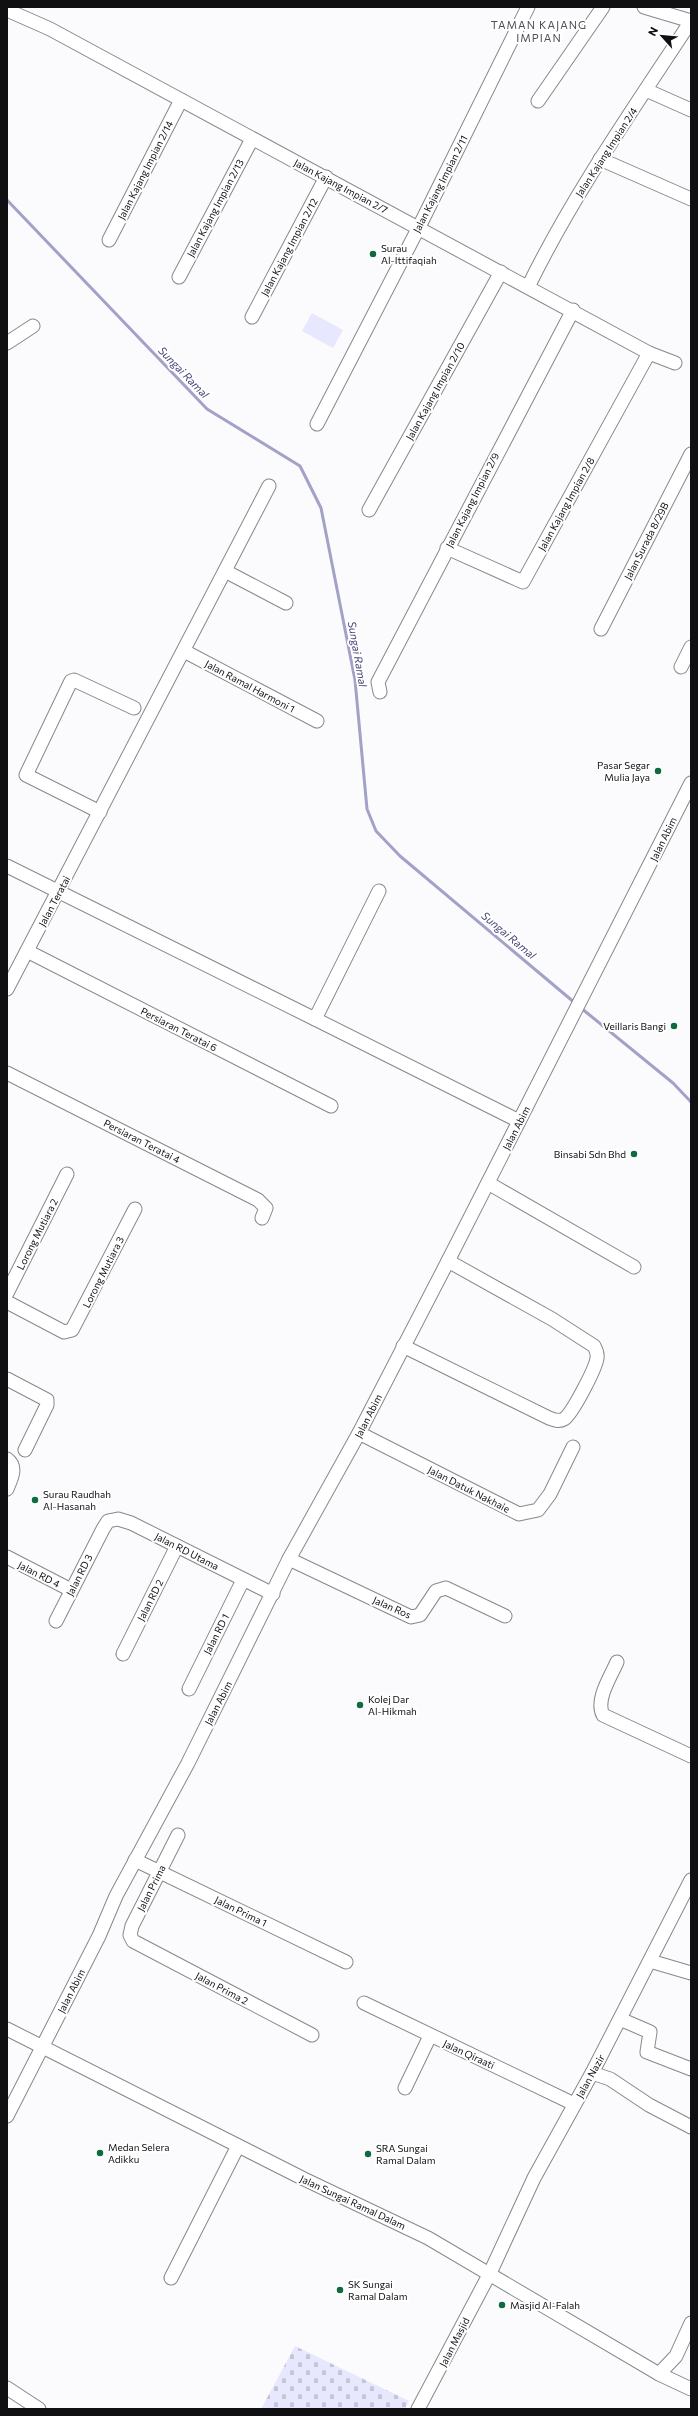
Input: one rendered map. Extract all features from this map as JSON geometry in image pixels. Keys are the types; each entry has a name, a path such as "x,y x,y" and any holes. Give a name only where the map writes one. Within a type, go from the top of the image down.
{"street":[{"name":"Jalan Kajang Impian 2/11","path":"317,424 419,227 528,7"},
{"path":"538,101 603,7"},
{"path":"644,7 691,21"},
{"name":"Jalan Kajang Impian 2/7","path":"7,10 50,29 252,139 573,310 649,353 675,363"},
{"name":"Jalan Kajang Impian 2/4","path":"528,287 568,212 600,159 691,21"},
{"path":"646,90 691,110"},
{"name":"Jalan Kajang Impian 2/14","path":"109,240 181,100"},
{"name":"Jalan Kajang Impian 2/13","path":"179,278 252,139"},
{"path":"600,159 691,199"},
{"name":"Jalan Kajang Impian 2/12","path":"252,317 326,178"},
{"name":"Jalan Kajang Impian 2/10","path":"369,510 501,272"},
{"name":"Jalan Kajang Impian 2/9","path":"380,692 378,682 573,310"},
{"path":"7,343 33,326"},
{"name":"Jalan Kajang Impian 2/8","path":"447,548 523,582 649,353"},
{"name":"Jalan Surada 8/29B","path":"601,629 691,454"},
{"name":"Jalan Teratai","path":"7,990 269,486"},
{"path":"225,571 286,603"},
{"path":"681,666 691,647"},
{"name":"Jalan Ramal Harmoni 1","path":"184,651 317,721"},
{"path":"100,812 26,774 71,681 74,680 134,708"},
{"name":"Jalan Abim","path":"7,2116 135,1860 188,1763 289,1560 359,1433 448,1262 691,783"},
{"path":"7,866 519,1121"},
{"path":"315,1019 379,891"},
{"name":"Persiaran Teratai 6","path":"27,951 330,1106"},
{"name":"Persiaran Teratai 4","path":"7,1072 258,1200 266,1208 262,1218"},
{"name":"Lorong Mutiara 2","path":"7,1293 67,1174"},
{"path":"488,1183 634,1267"},
{"name":"Lorong Mutiara 3","path":"7,1302 68,1332 76,1325 135,1209"},
{"path":"403,1346 549,1418 560,1421 564,1419 573,1407 598,1356 594,1346 552,1319 448,1262"},
{"path":"7,1379 47,1400 48,1405 25,1450"},
{"name":"Jalan Datuk Nakhaie","path":"359,1433 519,1514 538,1510 550,1494 573,1447"},
{"path":"7,1459 13,1466 13,1472 7,1490"},
{"name":"Jalan RD Utama","path":"103,1529 108,1521 118,1519 177,1546 273,1594"},
{"name":"Jalan RD 3","path":"56,1621 103,1529"},
{"name":"Jalan RD 2","path":"123,1654 177,1546"},
{"name":"Jalan RD 4","path":"7,1557 71,1590"},
{"name":"Jalan Ros","path":"289,1560 411,1617 420,1616 436,1591 446,1588 505,1616"},
{"name":"Jalan RD 1","path":"189,1689 243,1580"},
{"path":"617,1662 602,1697 600,1710 603,1715 691,1756"},
{"name":"Jalan Prima","path":"133,1941 130,1935 132,1926 178,1835"},
{"name":"Jalan Prima 1","path":"135,1860 346,1962"},
{"name":"Jalan Nazir","path":"490,2273 534,2178 592,2073 650,1961 687,1899 691,1880"},
{"name":"Jalan Prima 2","path":"133,1941 312,2035"},
{"path":"650,1961 691,1973"},
{"name":"Jalan Qiraati","path":"364,2003 574,2104"},
{"path":"620,2019 650,2032 648,2052 691,2069"},
{"name":"Jalan Sungai Ramal Dalam","path":"7,2029 238,2146 428,2238 490,2273 659,2374 691,2389"},
{"path":"405,2088 430,2036"},
{"path":"592,2073 610,2079 649,2105 691,2127"},
{"path":"171,2278 238,2146"},
{"name":"Jalan Masjid","path":"418,2409 490,2273"},
{"path":"659,2374 676,2356 691,2323"},
{"path":"7,2388 38,2409"}],"green space":[{"path":"312,313 343,330 333,348 302,331"},
{"path":"295,2346 409,2401 405,2409 261,2409"}],"waterway":[{"name":"Sungai Ramal","path":"7,200 207,409 300,466 321,508 355,680 367,809 376,831 400,856 575,1003"},
{"name":"Sungai Ramal","path":"581,1008 673,1083 691,1102"}],"place":[{"name":"Surau Al-Ittifaqiah","path":"373,254"},
{"name":"Pasar Segar Mulia Jaya","path":"658,771"},
{"name":"Veillaris Bangi","path":"674,1026"},
{"name":"Binsabi Sdn Bhd","path":"634,1154"},
{"name":"Surau Raudhah Al-Hasanah","path":"35,1500"},
{"name":"Kolej Dar Al-Hikmah","path":"360,1705"},
{"name":"Medan Selera Adikku","path":"100,2153"},
{"name":"SRA Sungai Ramal Dalam","path":"368,2154"},
{"name":"SK Sungai Ramal Dalam","path":"340,2290"},
{"name":"Masjid Al-Falah","path":"502,2305"}],"district":[{"name":"TAMAN KAJANG IMPIAN","path":"539,30"}]}
